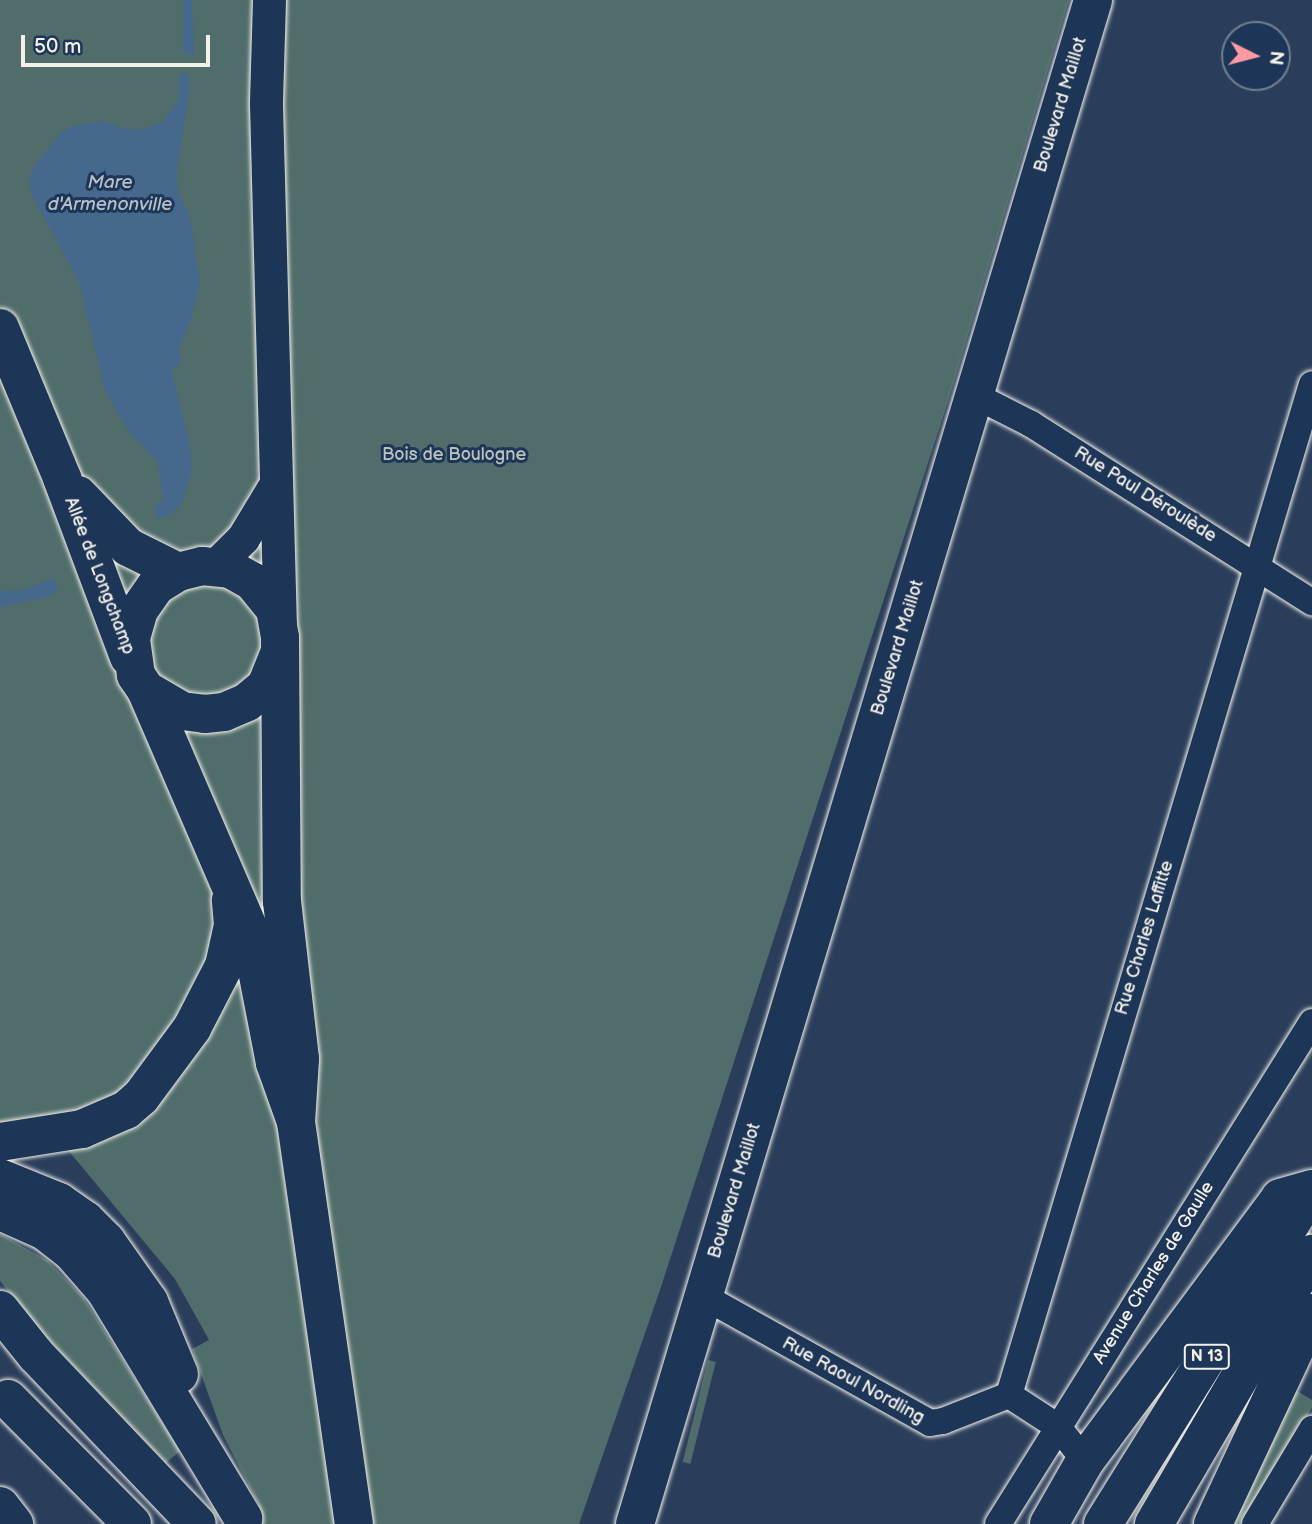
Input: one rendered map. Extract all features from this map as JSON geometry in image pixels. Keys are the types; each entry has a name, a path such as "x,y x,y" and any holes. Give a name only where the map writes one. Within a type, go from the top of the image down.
{"main road":[{"name":"Boulevard Maillot","path":"635,1524 1093,0"},
{"name":"Allée de Longchamp","path":"0,328 141,682"},
{"name":"Allée de Longchamp","path":"62,478 128,547 177,572"},
{"path":"296,1122 300,1059 282,901 279,645 275,609 253,582 216,565 177,572 156,586 139,610 131,638 141,682 244,915 256,950 275,1063 296,1122 353,1522"},
{"path":"141,682 182,710 205,714 224,712 247,702 266,686 277,665 279,645"},
{"path":"0,1142 50,1136 95,1124 126,1110 152,1085 192,1028 224,966 233,925 227,880"},
{"path":"0,1178 60,1202 85,1220 124,1263 149,1303 164,1336 219,1473"},
{"path":"1049,1524 1085,1461 1280,1198 1312,1190"},
{"name":"N 13","path":"1103,1524 1312,1190"},
{"path":"0,1211 44,1231 89,1269 106,1290 219,1473 243,1518"},
{"name":"N 13","path":"1154,1524 1233,1394 1312,1254"},
{"path":"0,1310 36,1355 197,1524"},
{"path":"1213,1524 1312,1313"},
{"path":"4,1394 100,1524"},
{"path":"4,1394 132,1524"},
{"path":"0,1506 14,1524"}],"street":[{"path":"269,0 266,104 279,645"},
{"name":"Rue Charles Laffitte","path":"1009,1395 1312,384"},
{"name":"Rue Paul Déroulède","path":"974,395 1031,424 1233,549 1257,568 1312,602"},
{"path":"216,565 243,538 275,485"},
{"name":"Avenue Charles de Gaulle","path":"998,1524 1312,1022"},
{"name":"Rue Raoul Nordling","path":"704,1296 930,1423 943,1421 1009,1395"},
{"path":"1009,1395 1058,1427 1085,1461"},
{"path":"1255,1524 1312,1429"}],"green space":[{"name":"Bois de Boulogne","path":"0,0 1069,0 951,392 661,1287 579,1524 227,1524 259,1505 223,1435 192,1349 209,1340 175,1279 63,1144 0,1130"},
{"path":"0,1234 47,1260 83,1297 180,1451 166,1463 35,1325 0,1281"},
{"path":"708,1360 716,1362 690,1464 683,1462"},
{"path":"1290,1387 1312,1400 1312,1408 1240,1524 1226,1524"}],"water":[{"path":"183,0 192,0 194,55 183,53"},
{"name":"Mare d'Armenonville","path":"179,73 189,75 189,92 176,177 180,197 190,216 200,281 191,319 179,348 181,364 175,366 172,372 190,445 192,470 182,503 170,515 157,519 154,507 163,499 158,463 127,429 105,390 79,282 32,195 29,179 35,165 61,133 71,126 104,121 121,128 140,130 163,122 179,100"},
{"path":"53,578 58,590 47,597 0,607 0,591 24,590"}]}
